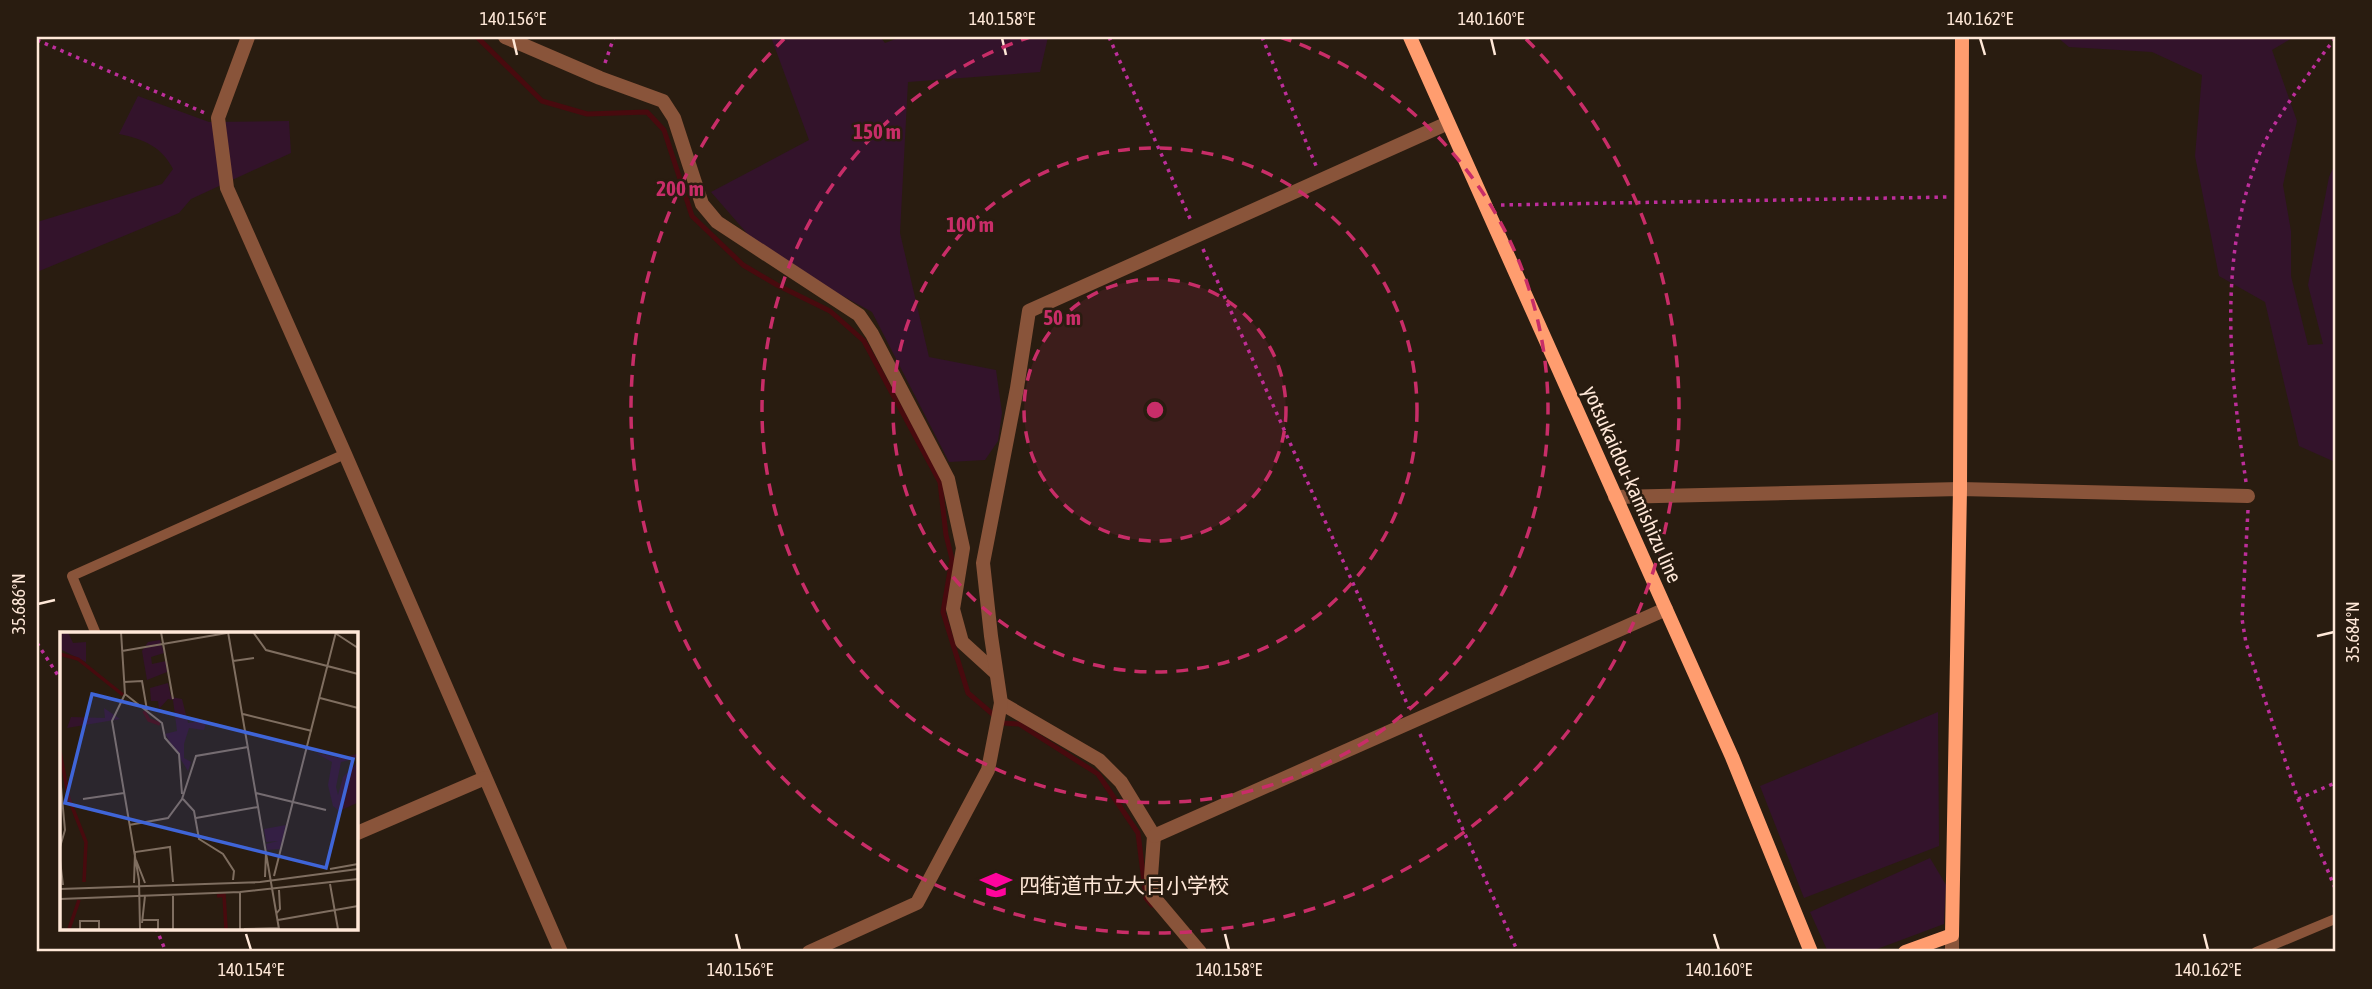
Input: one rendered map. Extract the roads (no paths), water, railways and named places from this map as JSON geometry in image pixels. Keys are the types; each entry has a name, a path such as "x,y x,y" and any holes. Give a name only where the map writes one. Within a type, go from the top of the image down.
{"main road":[{"name":"yotsukaidou-kamishizu line","path":"1410,37 1732,757 1811,952"},
{"path":"1905,952 1952,935 1960,489 1962,37"}],"street":[{"path":"248,37 218,118 227,188 561,952"},
{"path":"510,38 600,78 663,101 674,118 702,204 718,222 859,315 872,334 948,479 963,548 953,609 962,642 996,673"},
{"path":"809,952 917,904 988,770 1001,706 984,563 1029,311 1448,123"},
{"path":"1615,497 1960,489 2249,496"},
{"path":"1154,836 1666,609"},
{"path":"1001,706 1099,760 1121,782 1154,836 1152,895 1200,952"},
{"path":"357,833 485,778"},
{"path":"1952,935 1952,952"}],"lane":[{"path":"95,632 72,576 345,454"},
{"path":"2256,952 2335,919"}],"waterway":[{"path":"477,37 542,101 587,114 647,112 664,130 692,216 743,265 830,311 864,341 940,482 946,535 952,559 943,612 968,693 1003,723 1019,724 1098,774 1138,833 1146,898 1152,905"}],"place":[{"name":"四街道市立大日小学校","path":"996,885"}]}
